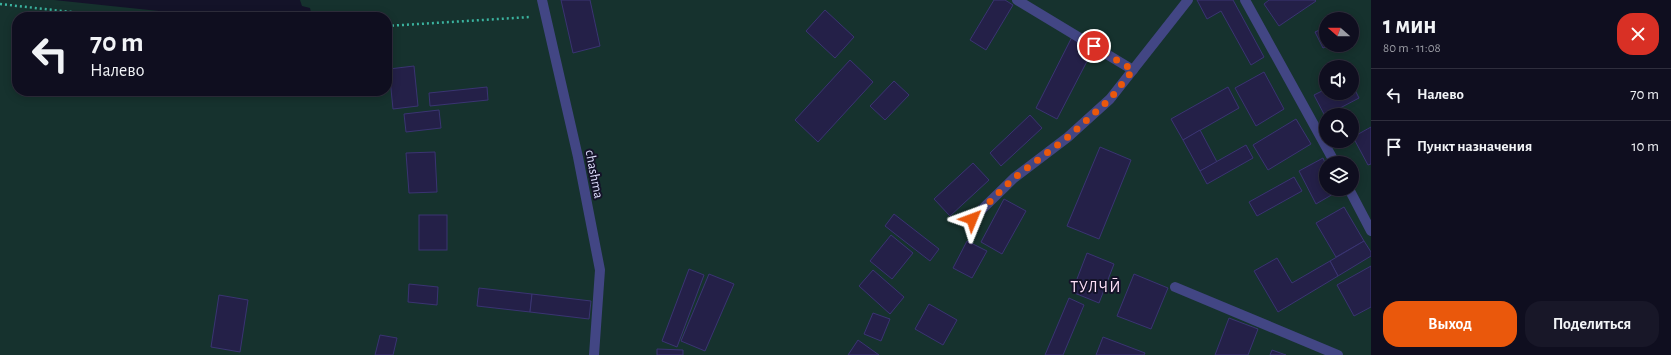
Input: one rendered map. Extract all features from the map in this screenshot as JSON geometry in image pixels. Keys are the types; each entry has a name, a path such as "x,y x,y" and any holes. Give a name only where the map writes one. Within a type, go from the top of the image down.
{"street":[{"name":"сhashma","path":"542,0 547,16 600,270 594,355"},
{"path":"1017,0 1133,70"},
{"path":"972,219 1014,178 1068,137 1110,99 1188,0"},
{"path":"1244,0 1331,156"},
{"path":"1353,196 1371,231"},
{"path":"1175,287 1338,355"}],"path":[{"path":"0,4 71,12"},
{"path":"392,26 547,16"}],"green space":[{"path":"0,0 54,0 168,12 12,12 12,96 392,96 392,12 311,12 310,8 302,6 300,0 1371,0 1371,355 0,355"}],"building":[{"path":"561,0 590,0 600,46 573,53"},
{"path":"994,0 1005,0 1013,5 986,50 970,40"},
{"path":"1197,0 1233,0 1264,57 1251,65 1221,11 1207,19"},
{"path":"1269,0 1316,1 1279,26 1264,4"},
{"path":"825,10 854,37 835,58 806,31"},
{"path":"1319,30 1319,40 1315,32"},
{"path":"1075,31 1097,42 1057,119 1036,108"},
{"path":"850,60 873,82 818,142 795,120"},
{"path":"414,66 418,106 393,109 392,69"},
{"path":"1264,72 1284,109 1256,126 1235,88"},
{"path":"894,81 909,95 885,120 870,106"},
{"path":"487,87 488,100 430,106 429,93"},
{"path":"1228,87 1239,108 1183,140 1171,119"},
{"path":"1319,92 1319,100 1355,100 1340,108 1321,108 1314,95"},
{"path":"439,110 441,128 406,132 404,114"},
{"path":"1030,115 1042,128 1001,166 990,153"},
{"path":"1296,119 1311,144 1268,170 1253,145"},
{"path":"1371,127 1371,164 1368,165 1359,148 1359,134"},
{"path":"1200,130 1217,162 1200,171 1183,140"},
{"path":"1246,145 1253,158 1207,184 1200,171"},
{"path":"1100,147 1131,160 1099,239 1067,226"},
{"path":"435,152 437,192 409,193 406,153"},
{"path":"1319,160 1319,196 1330,196 1316,204 1299,171"},
{"path":"973,163 989,180 950,216 934,199"},
{"path":"1294,177 1302,191 1257,216 1249,202"},
{"path":"1004,199 1026,211 1002,254 981,242"},
{"path":"1344,207 1364,241 1336,257 1316,223"},
{"path":"894,214 939,249 930,261 885,226"},
{"path":"419,215 447,215 447,250 419,250"},
{"path":"891,235 913,253 892,279 870,261"},
{"path":"967,241 987,251 972,278 953,268"},
{"path":"1364,241 1371,252 1371,256 1338,276 1330,261"},
{"path":"1087,253 1114,264 1099,303 1072,292"},
{"path":"1277,258 1292,283 1330,261 1338,276 1278,312 1254,271"},
{"path":"1371,266 1371,307 1354,316 1337,285"},
{"path":"689,269 704,275 677,347 662,341"},
{"path":"873,270 904,297 890,314 859,286"},
{"path":"709,274 734,284 705,351 681,341"},
{"path":"1134,274 1168,288 1151,329 1117,316"},
{"path":"409,284 438,287 437,305 408,302"},
{"path":"479,288 532,294 530,312 477,306"},
{"path":"532,294 591,301 589,319 530,312"},
{"path":"219,295 248,300 240,352 211,347"},
{"path":"1069,298 1084,305 1063,355 1045,355"},
{"path":"929,304 957,320 943,345 915,329"},
{"path":"873,313 890,319 881,341 864,334"},
{"path":"1229,318 1258,329 1248,355 1215,355"},
{"path":"380,335 397,338 393,355 375,355"},
{"path":"1103,337 1145,353 1144,355 1096,355"},
{"path":"858,340 879,355 848,355"},
{"path":"657,349 683,350 683,355 657,355"},
{"path":"1272,350 1286,355 1270,355"}],"district":[{"name":"ТУЛЧӢ","path":"1096,286"}],"route":[{"path":"972,219 1014,178 1068,137 1110,99 1133,70 1094,46"}]}
